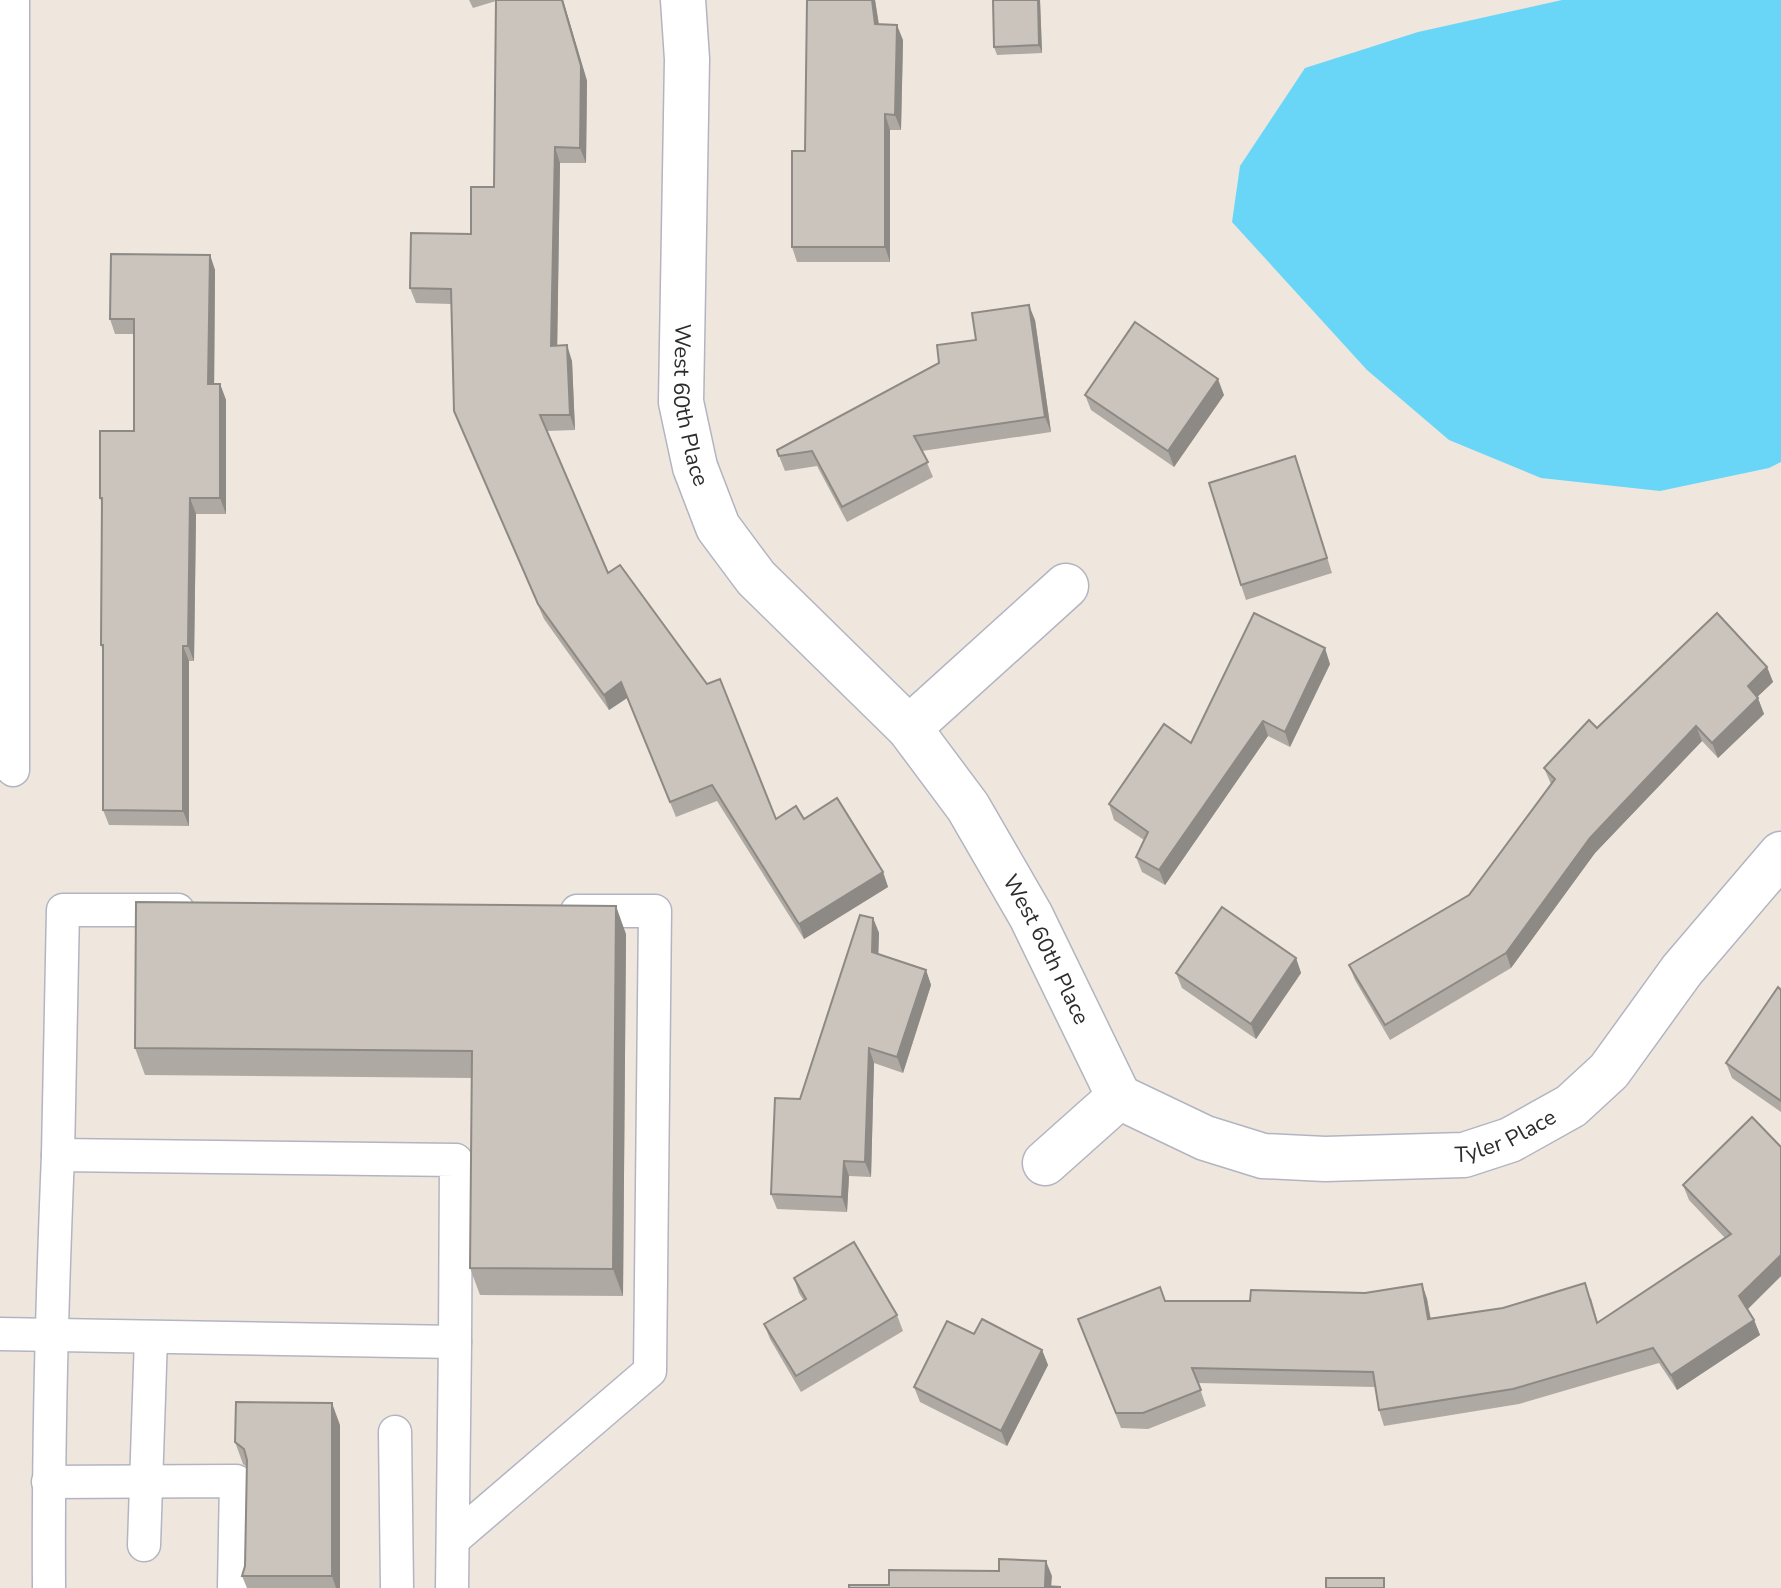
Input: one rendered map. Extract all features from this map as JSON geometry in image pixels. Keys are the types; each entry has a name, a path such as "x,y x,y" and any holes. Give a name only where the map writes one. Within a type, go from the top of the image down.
{"street":[{"name":"West 60th Place","path":"683,0 687,59 681,402 695,467 718,527 756,578 909,728 968,807 1031,916 1119,1097"},
{"path":"909,728 1066,586"},
{"name":"Tyler Place","path":"1119,1097 1205,1138 1263,1156 1325,1159 1464,1155 1510,1140 1571,1106 1609,1071 1682,970 1781,854"},
{"path":"1045,1163 1119,1097"}],"lane":[{"path":"13,0 13,770"},
{"path":"49,1588 51,1335 63,910 203,910"},
{"path":"453,1540 650,1371 655,911 546,911"},
{"path":"58,1155 456,1160 452,1588"},
{"path":"0,1334 455,1342"},
{"path":"144,1545 151,1337"},
{"path":"395,1432 397,1588"},
{"path":"48,1482 236,1481 234,1588"}],"water":[{"path":"1562,0 1781,0 1781,462 1769,468 1660,491 1541,478 1449,440 1367,370 1232,222 1240,166 1305,68 1418,32"}],"building":[{"path":"496,0 562,0 581,66 580,148 555,147 551,346 567,345 570,415 540,415 608,573 620,565 707,684 720,679 776,819 796,806 804,819 837,798 883,872 799,924 712,785 670,802 621,682 604,695 538,604 454,411 451,289 410,288 411,233 471,234 471,187 494,187"},
{"path":"807,0 872,0 875,24 897,25 895,115 885,114 885,247 792,247 792,151 805,151"},
{"path":"993,0 1038,0 1039,45 994,47"},
{"path":"111,254 210,255 208,384 220,384 220,498 190,498 188,646 183,646 183,811 103,810 100,431 134,431 134,319 110,319"},
{"path":"1029,305 1045,417 914,436 928,462 842,507 812,451 779,456 777,450 939,363 937,345 976,340 972,313"},
{"path":"1135,322 1218,379 1168,451 1085,395"},
{"path":"1295,456 1327,558 1241,585 1209,483"},
{"path":"1254,613 1325,648 1285,732 1263,721 1159,870 1136,857 1148,832 1109,804 1164,724 1191,743"},
{"path":"1717,613 1767,667 1748,686 1758,698 1712,743 1696,726 1590,838 1506,953 1385,1025 1349,965 1469,895 1555,779 1544,768 1589,720 1597,728"},
{"path":"136,902 616,906 613,1269 470,1268 472,1051 135,1048"},
{"path":"1222,907 1296,958 1251,1024 1176,973"},
{"path":"860,915 873,918 872,952 926,970 897,1057 869,1048 865,1162 844,1161 842,1197 771,1194 775,1098 800,1099"},
{"path":"1778,987 1781,990 1781,1101 1726,1063"},
{"path":"1752,1117 1781,1147 1781,1255 1739,1296 1754,1320 1671,1375 1653,1348 1513,1389 1379,1410 1373,1372 1192,1368 1201,1390 1143,1413 1116,1413 1078,1319 1160,1287 1165,1301 1250,1301 1251,1290 1365,1293 1422,1284 1428,1319 1503,1308 1585,1283 1597,1323 1731,1234 1683,1185"},
{"path":"854,1242 897,1315 796,1376 764,1324 806,1299 794,1278"},
{"path":"982,1319 1042,1350 1001,1431 914,1387 947,1321 974,1334"},
{"path":"236,1402 332,1403 332,1576 242,1576 245,1566 247,1460 244,1449 235,1442"},
{"path":"999,1559 1046,1561 1045,1586 1060,1588 849,1588 849,1585 889,1585 889,1570 999,1571"},
{"path":"1326,1578 1384,1578 1384,1588 1326,1588"}]}
